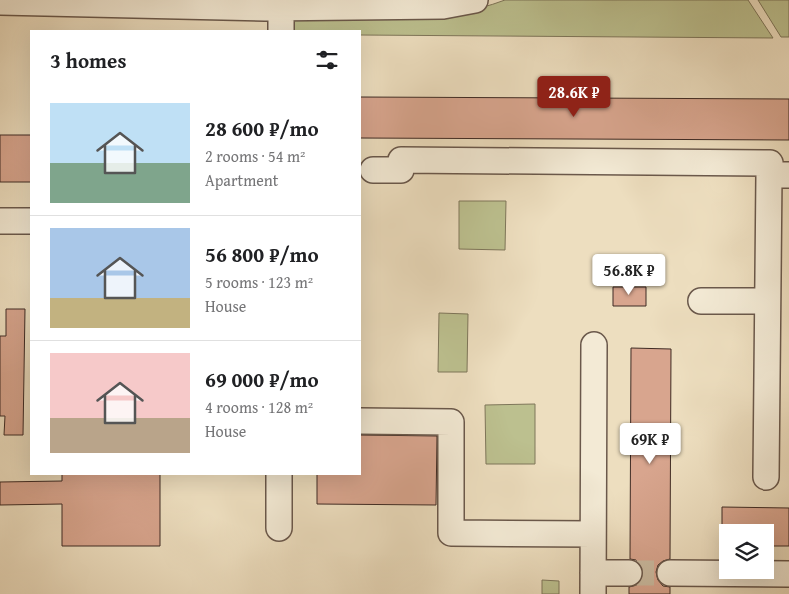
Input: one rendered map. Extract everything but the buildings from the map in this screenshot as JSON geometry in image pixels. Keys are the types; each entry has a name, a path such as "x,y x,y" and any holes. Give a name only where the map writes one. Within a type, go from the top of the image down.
{"street":[{"path":"0,2 281,19 443,6 476,0"},
{"path":"373,170 401,170 401,160 770,163 779,175 767,301 766,477"},
{"path":"0,220 30,221"},
{"path":"701,301 767,301"},
{"path":"594,345 593,583 630,573"},
{"path":"361,421 451,422 451,533 593,534"},
{"path":"279,475 279,528"},
{"path":"670,574 789,574"}],"green space":[{"path":"505,0 748,0 773,38 361,35 361,30 287,30 293,18 400,18 454,13 480,8"},
{"path":"758,0 789,0 789,37 781,37"},
{"path":"459,201 506,201 505,250 459,249"},
{"path":"439,313 468,314 467,372 438,372"},
{"path":"535,404 535,464 486,464 485,405"},
{"path":"542,580 559,581 559,594 542,594"}],"tunnel":[{"path":"629,573 670,573"}]}
